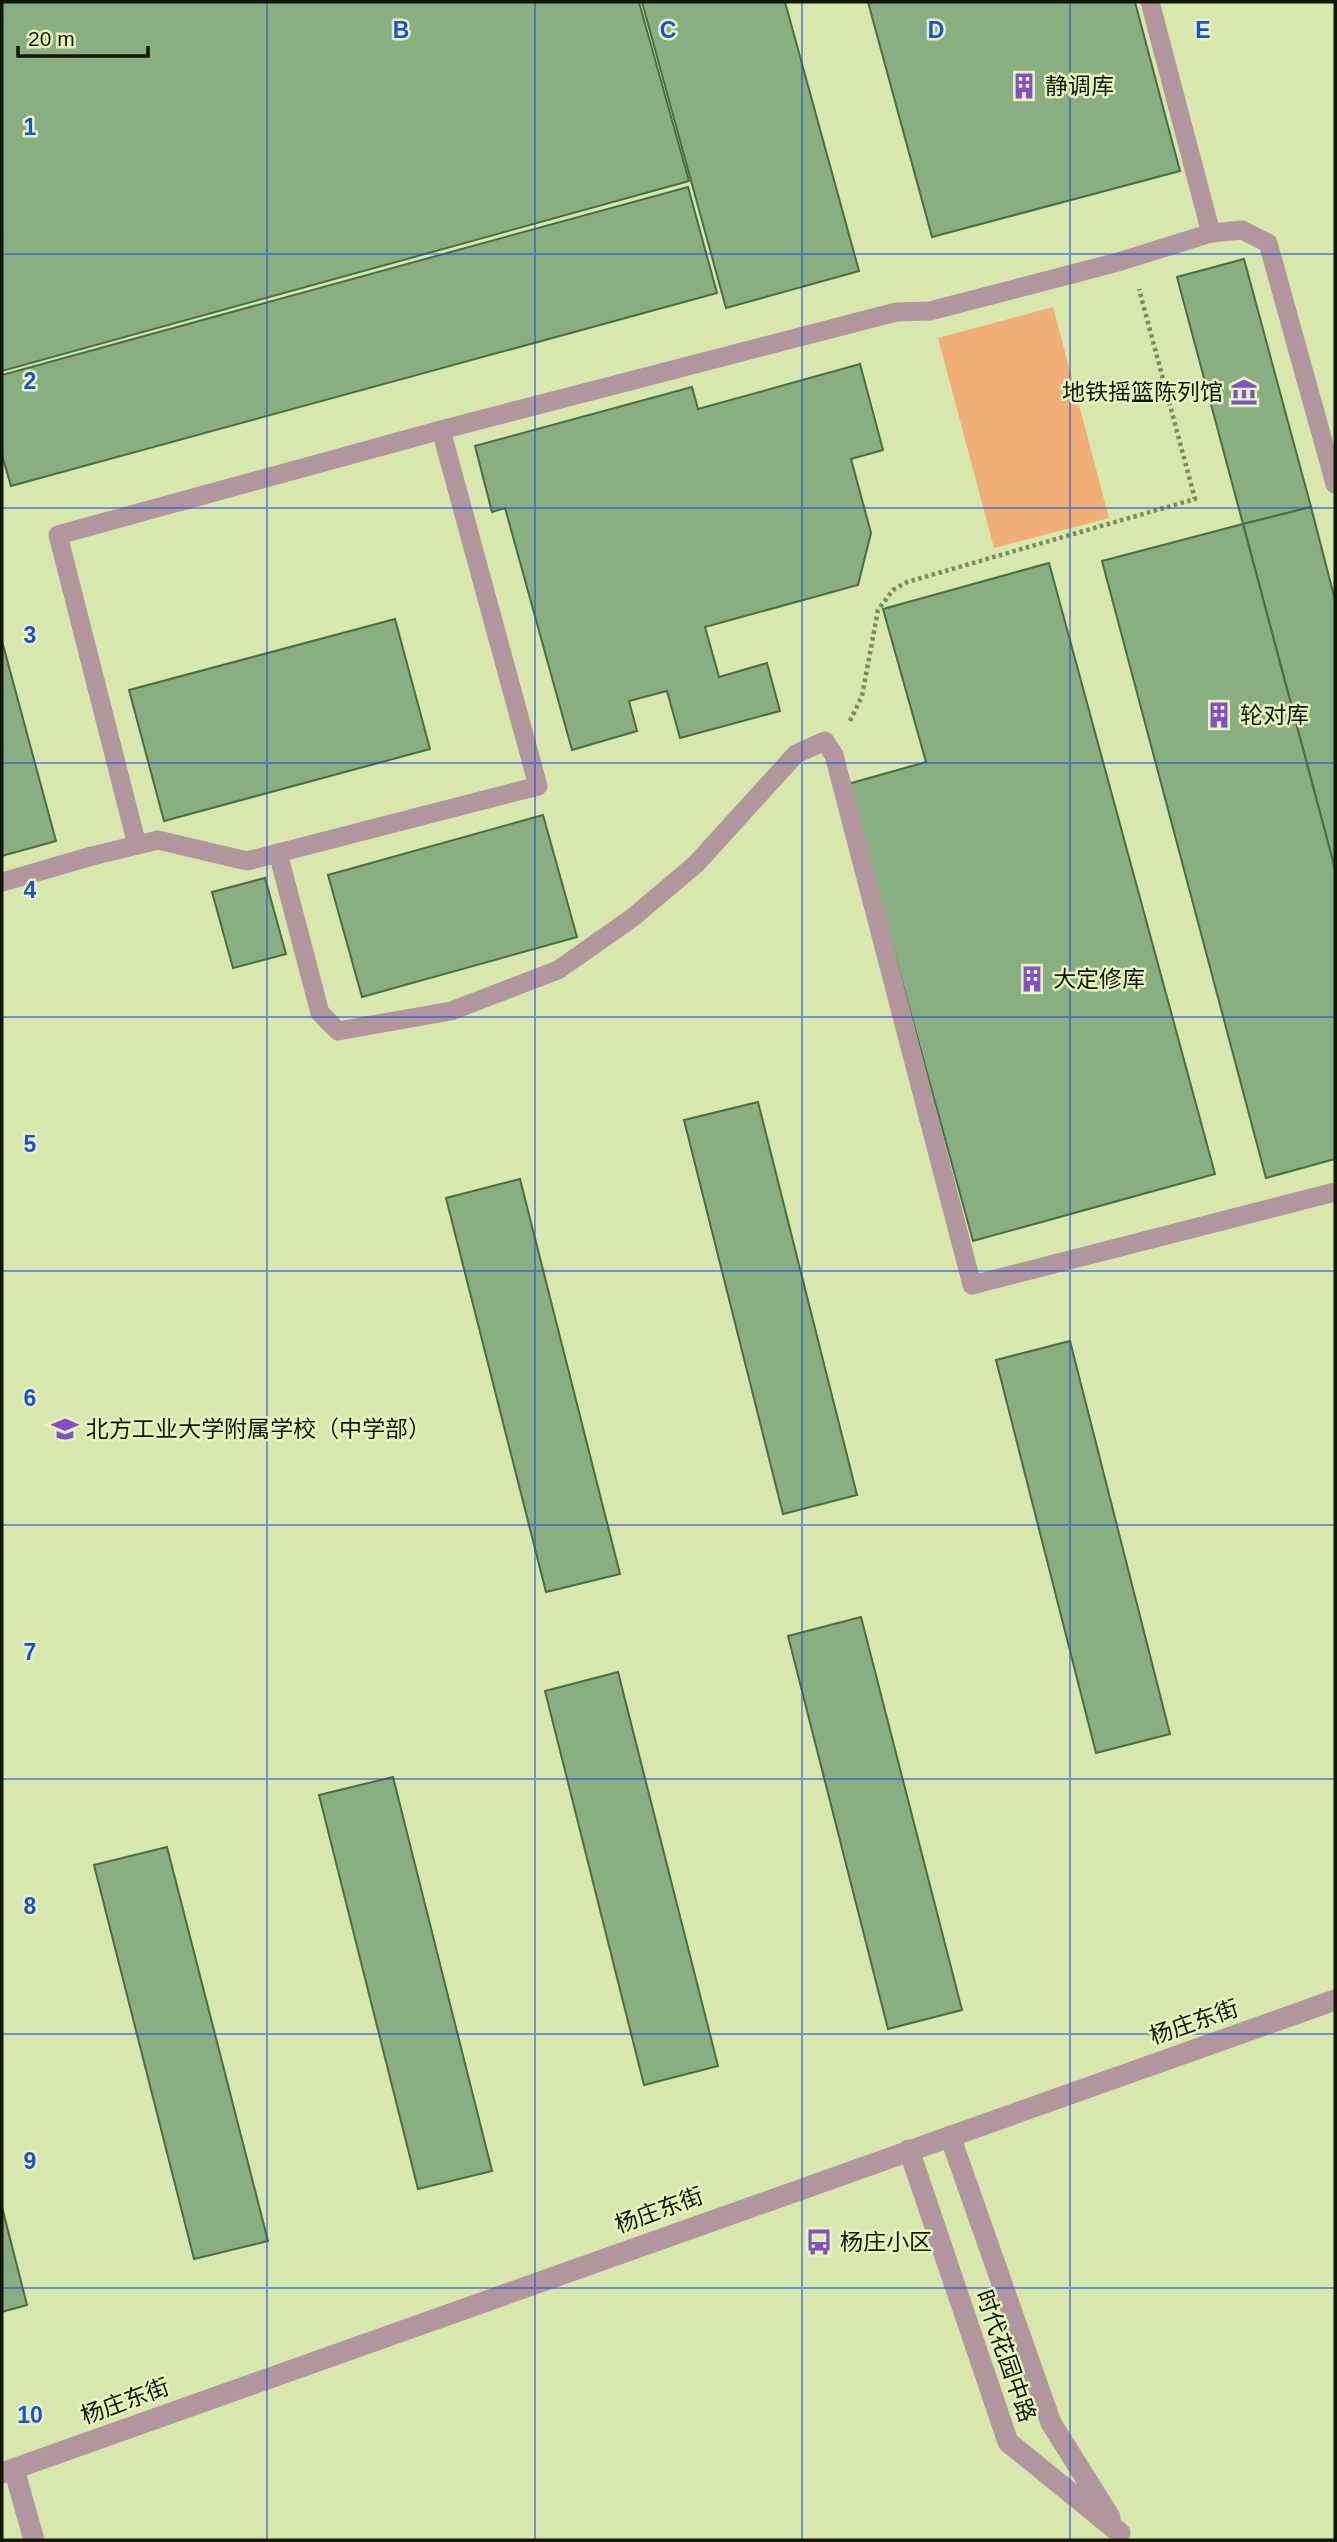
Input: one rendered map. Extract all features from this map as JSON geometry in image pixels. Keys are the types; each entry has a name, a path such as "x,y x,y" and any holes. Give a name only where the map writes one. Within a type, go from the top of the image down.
{"street":[{"name":"杨庄东街","path":"8,2471 1335,2000"},
{"name":"时代花园中路","path":"950,2136 1051,2423 1122,2537"},
{"name":"时代花园中路","path":"909,2150 1008,2442 1122,2537"},
{"path":"8,2471 34,2540"}],"lane":[{"path":"1150,2 1211,233"},
{"path":"137,845 58,535 441,430 896,312 930,312 1211,233 1242,230 1268,243 1335,484"},
{"path":"2,882 158,840 247,860 538,786 441,430"},
{"path":"278,853 320,1013 338,1031 451,1011 558,970 632,918 696,864 796,754 825,741 834,755 972,1285 1335,1192"}],"path":[{"path":"834,755 862,696 878,610 892,590 907,582 1195,499 1131,257"}],"shaded area":[{"path":"1053,307 1109,518 994,548 938,338"}],"building":[{"path":"2,2 639,2 689,181 2,371"},
{"path":"642,2 785,2 859,271 726,308"},
{"name":"静调库","path":"868,2 1135,2 1180,171 932,237"},
{"path":"688,187 717,293 11,486 2,455 2,375"},
{"name":"地铁摇篮陈列馆","path":"1244,259 1311,507 1243,524 1177,277"},
{"path":"860,364 883,450 851,459 871,533 858,585 705,627 719,677 767,663 780,711 680,738 667,691 629,701 637,731 572,750 505,508 492,512 475,446 692,387 698,409"},
{"path":"1311,507 1335,600 1335,869 1243,524"},
{"name":"轮对库","path":"1243,524 1335,869 1335,1159 1266,1178 1102,561"},
{"name":"大定修库","path":"1049,563 1215,1174 973,1241 848,784 926,762 883,609"},
{"path":"395,619 430,749 164,821 129,690"},
{"path":"2,641 56,841 2,856"},
{"path":"543,815 577,937 362,997 328,875"},
{"path":"265,878 286,954 233,968 212,892"},
{"path":"758,1102 857,1495 783,1514 684,1120"},
{"path":"520,1179 620,1574 546,1592 446,1198"},
{"path":"1070,1341 1170,1734 1096,1753 996,1360"},
{"path":"861,1617 962,2010 888,2029 788,1636"},
{"path":"618,1672 718,2066 644,2085 545,1691"},
{"path":"393,1777 492,2171 418,2189 319,1795"},
{"path":"167,1847 268,2241 194,2259 94,1865"},
{"path":"2,2207 27,2305 2,2312"}],"place":[{"name":"静调库","path":"1024,86"},
{"name":"地铁摇篮陈列馆","path":"1244,392"},
{"name":"轮对库","path":"1219,715"},
{"name":"大定修库","path":"1032,979"},
{"name":"北方工业大学附属学校（中学部）","path":"65,1429"},
{"name":"杨庄小区","path":"819,2242"}]}
